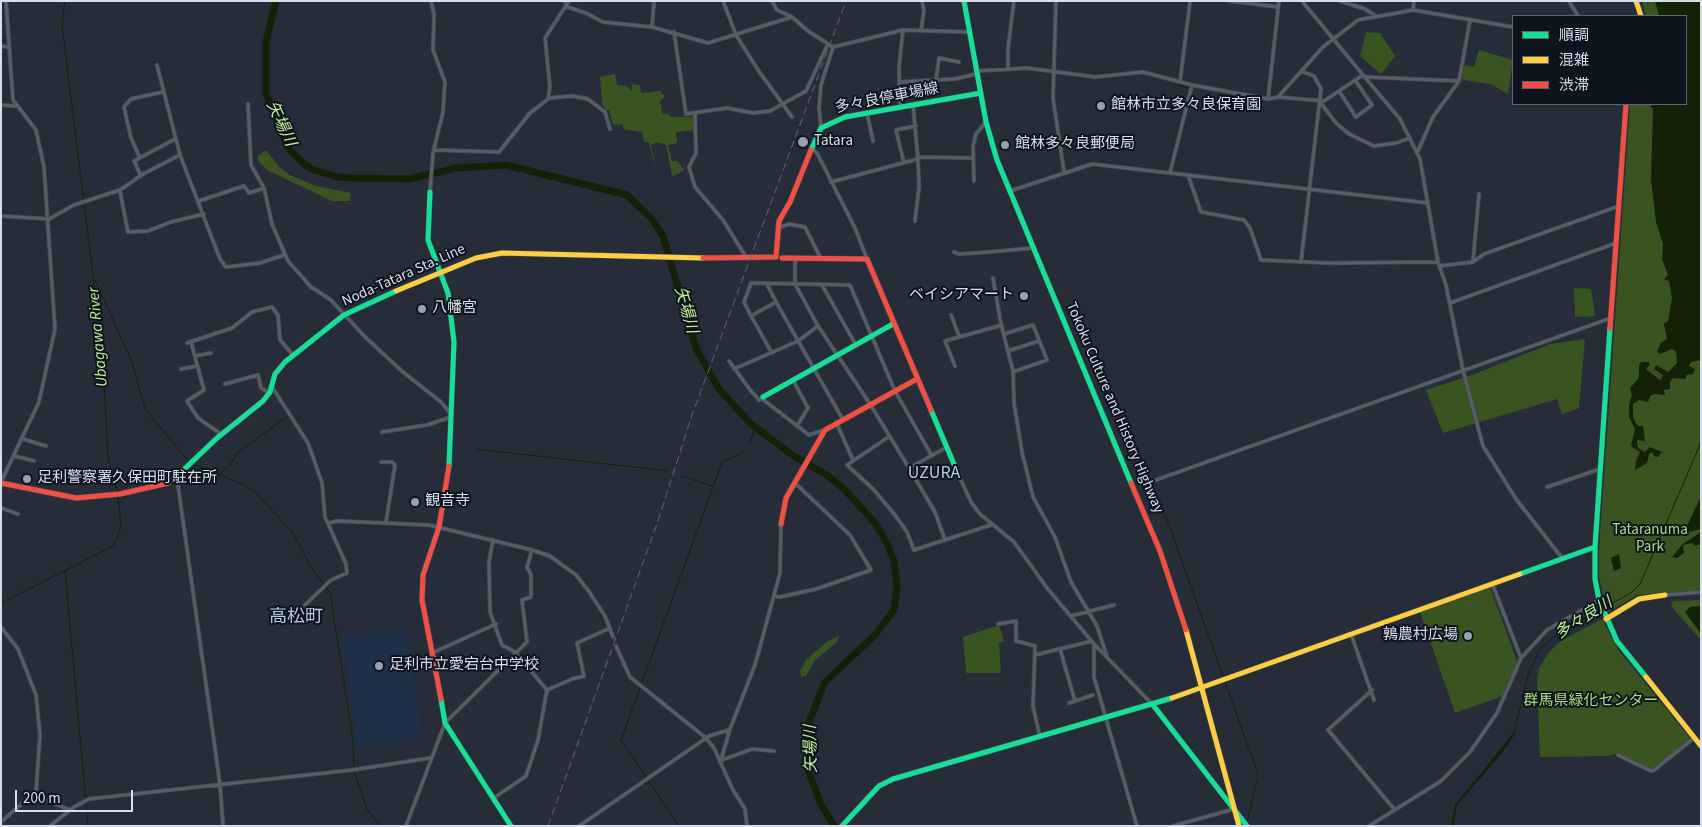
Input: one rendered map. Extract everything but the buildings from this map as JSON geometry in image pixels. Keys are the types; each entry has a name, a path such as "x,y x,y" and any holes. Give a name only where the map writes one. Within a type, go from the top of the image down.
{"main road":[{"name":"Tokoku Culture and History Highway","path":"964,1 986,122 1010,192 1160,551 1183,617 1238,826"},
{"path":"1636,1 1641,15"},
{"name":"多々良停車場線","path":"777,228 821,128 840,118 981,94"},
{"path":"1626,105 1600,469 1595,571 1599,601 1621,647 1701,746"},
{"path":"430,192 428,240 451,303 454,330 448,471 439,527 426,566 421,592 445,723 455,742 511,826"},
{"name":"Noda-Tatara Sta. Line","path":"1,482 64,497 117,494 162,485 177,478 221,434 259,405 268,394 278,369 344,315 371,301 476,258 513,252 687,257 776,257 777,228"},
{"path":"782,258 867,259 959,476"},
{"path":"762,398 894,324"},
{"path":"781,524 784,501 825,430 842,418 917,379"},
{"path":"842,826 879,786 893,779 1153,705 1595,547"},
{"path":"1605,616 1639,599 1665,595"},
{"path":"1153,705 1246,826"}],"street":[{"path":"1,482 23,440 39,402 55,329 46,220 44,167 38,135 12,98 6,1"},
{"path":"430,192 434,151 443,112 445,82 434,50 434,14 431,1"},
{"path":"564,1 602,22 652,27 674,32 684,38 708,43 792,17"},
{"path":"652,27 654,1"},
{"path":"723,1 736,35 792,117"},
{"path":"772,1 777,10 792,17 833,47 903,30 970,32"},
{"path":"921,30 924,10 922,1"},
{"path":"1008,70 1010,21 1014,1"},
{"path":"1056,1 1054,98 1064,172"},
{"path":"1180,82 1190,1"},
{"path":"1230,1 1278,7"},
{"path":"1268,99 1279,1"},
{"path":"1302,1 1334,38 1352,64 1386,100 1410,138 1417,153 1439,264 1450,303 1463,370 1483,446 1516,499 1562,558"},
{"path":"1340,1 1365,9 1376,16"},
{"path":"1413,10 1414,1"},
{"path":"1569,1 1577,15"},
{"path":"549,98 545,38 568,4"},
{"path":"1278,97 1301,71 1352,23 1376,16 1413,10 1512,27"},
{"path":"1417,153 1434,117 1459,81 1470,20"},
{"path":"900,108 899,82 903,30"},
{"path":"674,32 684,113 694,114 727,108 752,113 766,112 806,91 828,44"},
{"path":"1,46 8,47"},
{"path":"821,128 819,107 821,85 833,47"},
{"path":"936,80 939,58 959,62"},
{"path":"157,65 180,155 218,254 226,267 260,263 284,255"},
{"path":"899,82 936,80 977,73 1027,68 1095,77 1143,72 1192,85 1268,99 1278,97 1320,102 1355,80 1365,76 1459,81"},
{"path":"1301,71 1314,76 1321,89 1301,262"},
{"path":"1339,91 1356,117 1372,105 1355,80"},
{"path":"1170,173 1192,85"},
{"path":"140,158 131,138 124,107 131,99 163,92"},
{"path":"434,151 499,152 530,113 549,98 572,96 588,99 604,112 610,129"},
{"path":"1320,102 1336,123 1349,134 1374,146 1410,138"},
{"path":"248,104 250,161 264,188 272,224 284,255 311,287 331,300 344,315 404,372 441,402 451,416 428,425 382,432"},
{"path":"1,105 16,106"},
{"path":"913,105 919,187 915,221"},
{"path":"868,113 873,141"},
{"path":"694,114 696,153 689,167 695,186 723,220 746,257"},
{"path":"974,181 972,158 976,134 986,122"},
{"path":"904,162 896,130 916,126"},
{"path":"141,176 134,161 175,139"},
{"path":"811,148 817,153 867,259"},
{"path":"1,216 46,220 76,204 120,190 141,176 180,155"},
{"path":"831,182 918,158 972,158"},
{"path":"1010,192 1092,164 1428,203"},
{"path":"1188,175 1201,212 1244,220 1250,228 1261,260 1439,264 1473,262 1484,254 1619,206"},
{"path":"199,201 244,186 249,193 264,188"},
{"path":"120,190 128,232 148,231 171,222 204,214"},
{"path":"1473,262 1479,194"},
{"path":"777,228 781,229 789,224 805,227 821,259"},
{"path":"1450,303 1616,243"},
{"path":"954,252 981,253 1033,248"},
{"path":"795,258 795,284 818,326 870,404 935,512 945,540"},
{"path":"994,278 1013,372 1014,403 1022,452 1033,497 1055,537 1071,582 1097,626 1107,656"},
{"path":"767,284 842,418"},
{"path":"772,352 744,302 749,285 850,285 895,391 932,456"},
{"path":"822,285 856,346"},
{"path":"751,316 776,302"},
{"path":"221,434 198,418 187,401 204,390 195,356 189,343 232,328 252,312 272,307 278,315 280,340 293,355"},
{"path":"951,315 959,336"},
{"path":"1153,481 1611,318"},
{"path":"955,366 945,341 1002,325"},
{"path":"1004,334 1033,325 1047,360 1013,372"},
{"path":"734,369 798,341 818,326"},
{"path":"1008,351 1039,341"},
{"path":"195,356 211,353"},
{"path":"729,361 759,400 762,398 809,435 825,430"},
{"path":"181,369 197,366"},
{"path":"226,384 258,375 260,388 268,394"},
{"path":"793,380 808,408 797,426"},
{"path":"272,386 308,443 322,483 323,510 346,564 347,573 334,578 304,606"},
{"path":"836,422 853,460"},
{"path":"890,436 847,465 874,489 896,515 907,532 914,550 991,525"},
{"path":"23,440 46,446"},
{"path":"909,468 947,448"},
{"path":"15,456 34,462"},
{"path":"381,462 392,462 395,465 386,522"},
{"path":"1546,487 1600,469"},
{"path":"959,476 971,502 991,525 1014,542 1031,569 1093,642 1153,705"},
{"path":"177,478 220,784 223,826"},
{"path":"774,596 780,597 816,589 871,570 850,534 795,481"},
{"path":"1,508 18,514"},
{"path":"329,523 386,522 439,527 550,556 576,575 599,606 613,637"},
{"path":"721,760 730,729 755,664 774,596 781,568 779,545 781,524"},
{"path":"493,540 489,562 490,612 496,624 502,645 516,652 547,690 538,740 526,776 494,798"},
{"path":"406,826 430,758 445,723 527,642 522,600 531,598 531,575 527,567 532,550"},
{"path":"1492,584 1521,658"},
{"path":"1665,595 1701,592"},
{"path":"1369,826 1441,781 1470,752 1498,713 1521,658 1547,630 1599,601"},
{"path":"1071,616 1114,605"},
{"path":"998,624 1016,621 1016,641 1034,645 1034,706 1040,737"},
{"path":"431,653 496,624"},
{"path":"1,627 18,649 38,700 40,735 34,794 1,822"},
{"path":"547,690 584,676 577,643 610,628"},
{"path":"1351,633 1374,700"},
{"path":"1035,655 1093,642"},
{"path":"1093,642 1094,676 1137,826"},
{"path":"616,646 630,677 706,738 721,760 733,790 745,809 747,826"},
{"path":"1060,649 1075,701"},
{"path":"1372,690 1328,730 1394,809"},
{"path":"1069,703 1093,695"},
{"path":"579,826 706,738 730,729"},
{"path":"1618,755 1651,771 1694,738"},
{"path":"721,760 752,749 774,751"},
{"path":"50,826 86,800 354,770 430,758"},
{"path":"34,794 70,810"},
{"path":"1173,826 1234,809"}],"shaded area":[{"path":"1655,1 1701,1 1701,360 1691,362 1689,366 1695,369 1693,374 1686,375 1686,379 1673,378 1670,382 1670,389 1664,390 1665,395 1651,395 1648,402 1639,400 1633,404 1633,418 1638,426 1643,426 1645,441 1637,440 1638,448 1645,452 1650,447 1662,452 1658,457 1654,456 1652,452 1649,454 1647,463 1635,470 1640,452 1631,446 1635,429 1629,417 1629,405 1632,395 1630,388 1639,378 1639,365 1641,362 1649,362 1650,365 1646,369 1660,380 1663,375 1654,369 1656,365 1668,372 1677,363 1676,352 1672,349 1660,354 1657,351 1661,343 1667,339 1664,324 1668,321 1672,298 1669,281 1664,279 1668,275 1662,259 1663,244 1656,222 1651,180 1653,109 1651,107 1652,105 1687,105 1687,15 1659,15"},
{"path":"1701,496 1701,529 1689,532 1686,528"},
{"path":"1701,532 1701,544 1695,546 1692,543 1683,545 1684,553 1677,558 1672,557 1683,544"},
{"path":"1619,554 1621,568 1614,571 1611,558"},
{"path":"1701,606 1701,634 1685,612 1690,607"},
{"name":"足利市立愛宕台中学校","path":"407,630 423,738 358,748 342,636"},
{"path":"1513,733 1515,734 1502,753 1456,808 1454,826 1451,826 1455,805"}],"green space":[{"name":"Tataranuma Park","path":"1642,1 1701,1 1701,591 1637,595 1607,613 1599,577 1599,548 1630,105 1687,105 1687,15 1646,15"},
{"path":"1366,32 1380,33 1395,56 1381,74 1360,56"},
{"path":"1479,50 1512,60 1508,94 1491,84 1462,80 1464,65 1474,67"},
{"path":"615,74 617,85 626,86 632,91 632,84 640,85 641,93 660,91 665,97 660,101 662,113 668,114 671,117 693,117 696,130 676,132 677,143 668,145 672,161 677,161 684,170 672,176 666,145 658,142 651,145 657,175 649,142 644,142 642,132 623,129 623,124 613,125 609,110 606,110 602,104 600,77"},
{"path":"266,150 280,168 290,175 316,186 351,193 350,201 332,201 267,170 258,161 258,156"},
{"path":"1574,288 1591,289 1595,316 1575,317"},
{"path":"1585,339 1579,408 1562,414 1557,399 1443,433 1426,390 1472,375 1550,344"},
{"name":"鶉農村広場","path":"1490,587 1517,661 1503,696 1455,713 1420,612"},
{"path":"1701,600 1701,640 1671,606 1673,601"},
{"name":"群馬県緑化センター","path":"1602,619 1619,651 1691,739 1654,768 1649,769 1619,753 1608,756 1540,757 1537,679 1539,668 1547,655 1559,642"},
{"path":"999,625 1004,641 999,643 1001,673 966,673 963,637"},
{"path":"839,636 837,642 815,660 806,676 801,677 800,671 806,660 826,642"}],"waterway":[{"name":"Ubagawa River","path":"65,1 62,25 102,348 108,458 118,493"},
{"name":"矢場川","path":"276,1 266,42 266,94 288,148 302,162 311,169 338,177 409,179 457,168 506,165 627,195 652,219 663,236 696,348 719,389 751,424 795,457 827,475 844,489 875,523 887,543 894,561 897,585 894,610 875,635 825,682 810,719 807,754 809,773 821,804 834,826"},
{"path":"1181,63 1188,1"},
{"path":"1178,85 1189,88"},
{"path":"95,280 132,362 145,409 189,462"},
{"path":"219,475 231,464 237,453 287,417"},
{"path":"750,443 755,427"},
{"name":"多々良川","path":"1514,734 1528,675 1538,653 1558,633 1631,593 1640,584 1699,447 1701,438"},
{"path":"476,449 668,471"},
{"path":"679,826 621,740 722,462 742,453"},
{"path":"194,465 243,484 255,492 293,533 311,567 330,593 353,740 354,772 367,809 380,826"},
{"path":"682,476 712,486"},
{"name":"Ubagawa River","path":"1,603 113,546 121,527 118,497"},
{"path":"1165,514 1258,774"},
{"path":"65,570 88,826"},
{"path":"1247,822 1257,780"}],"railway":[{"path":"548,826 658,521 692,415 846,1"}],"traffic: fast":[{"path":"964,1 986,122 997,160 1131,483"},
{"path":"811,150 821,128 845,117 981,93"},
{"path":"430,192 428,240 448,293 454,342 449,466"},
{"path":"174,479 217,438 263,401 270,392 275,374 285,362 344,315 396,291"},
{"path":"763,397 893,324"},
{"path":"1610,328 1595,547 1595,579 1599,600 1617,641 1646,677"},
{"path":"931,410 959,476"},
{"path":"1520,574 1595,547"},
{"path":"842,826 879,786 893,779 1172,698"},
{"path":"441,699 445,723 511,826"},
{"path":"1153,705 1247,826"}],"traffic: slow":[{"path":"1636,1 1641,15"},
{"path":"396,291 476,258 502,253 703,258"},
{"path":"1172,698 1520,574"},
{"path":"1606,619 1639,599 1665,595"},
{"path":"1186,630 1239,826"},
{"path":"1646,677 1701,746"}],"traffic: jam":[{"path":"1610,328 1626,105"},
{"path":"703,258 776,257 779,221 790,202 811,150"},
{"path":"782,258 867,259 931,410"},
{"path":"781,524 786,498 825,430 917,379"},
{"path":"441,699 422,600 423,575 439,527 449,466"},
{"path":"1,483 76,498 120,494 168,483 174,479"},
{"path":"1131,483 1160,551 1186,630"}],"place":[{"name":"館林市立多々良保育園","path":"1101,106"},
{"name":"Tatara","path":"803,142"},
{"name":"館林多々良郵便局","path":"1005,145"},
{"name":"ベイシアマート","path":"1024,296"},
{"name":"八幡宮","path":"422,309"},
{"name":"足利警察署久保田町駐在所","path":"27,479"},
{"name":"観音寺","path":"415,502"},
{"name":"鶉農村広場","path":"1468,636"},
{"name":"足利市立愛宕台中学校","path":"379,666"}],"district":[{"name":"UZURA","path":"934,474"},
{"name":"高松町","path":"296,618"}]}
